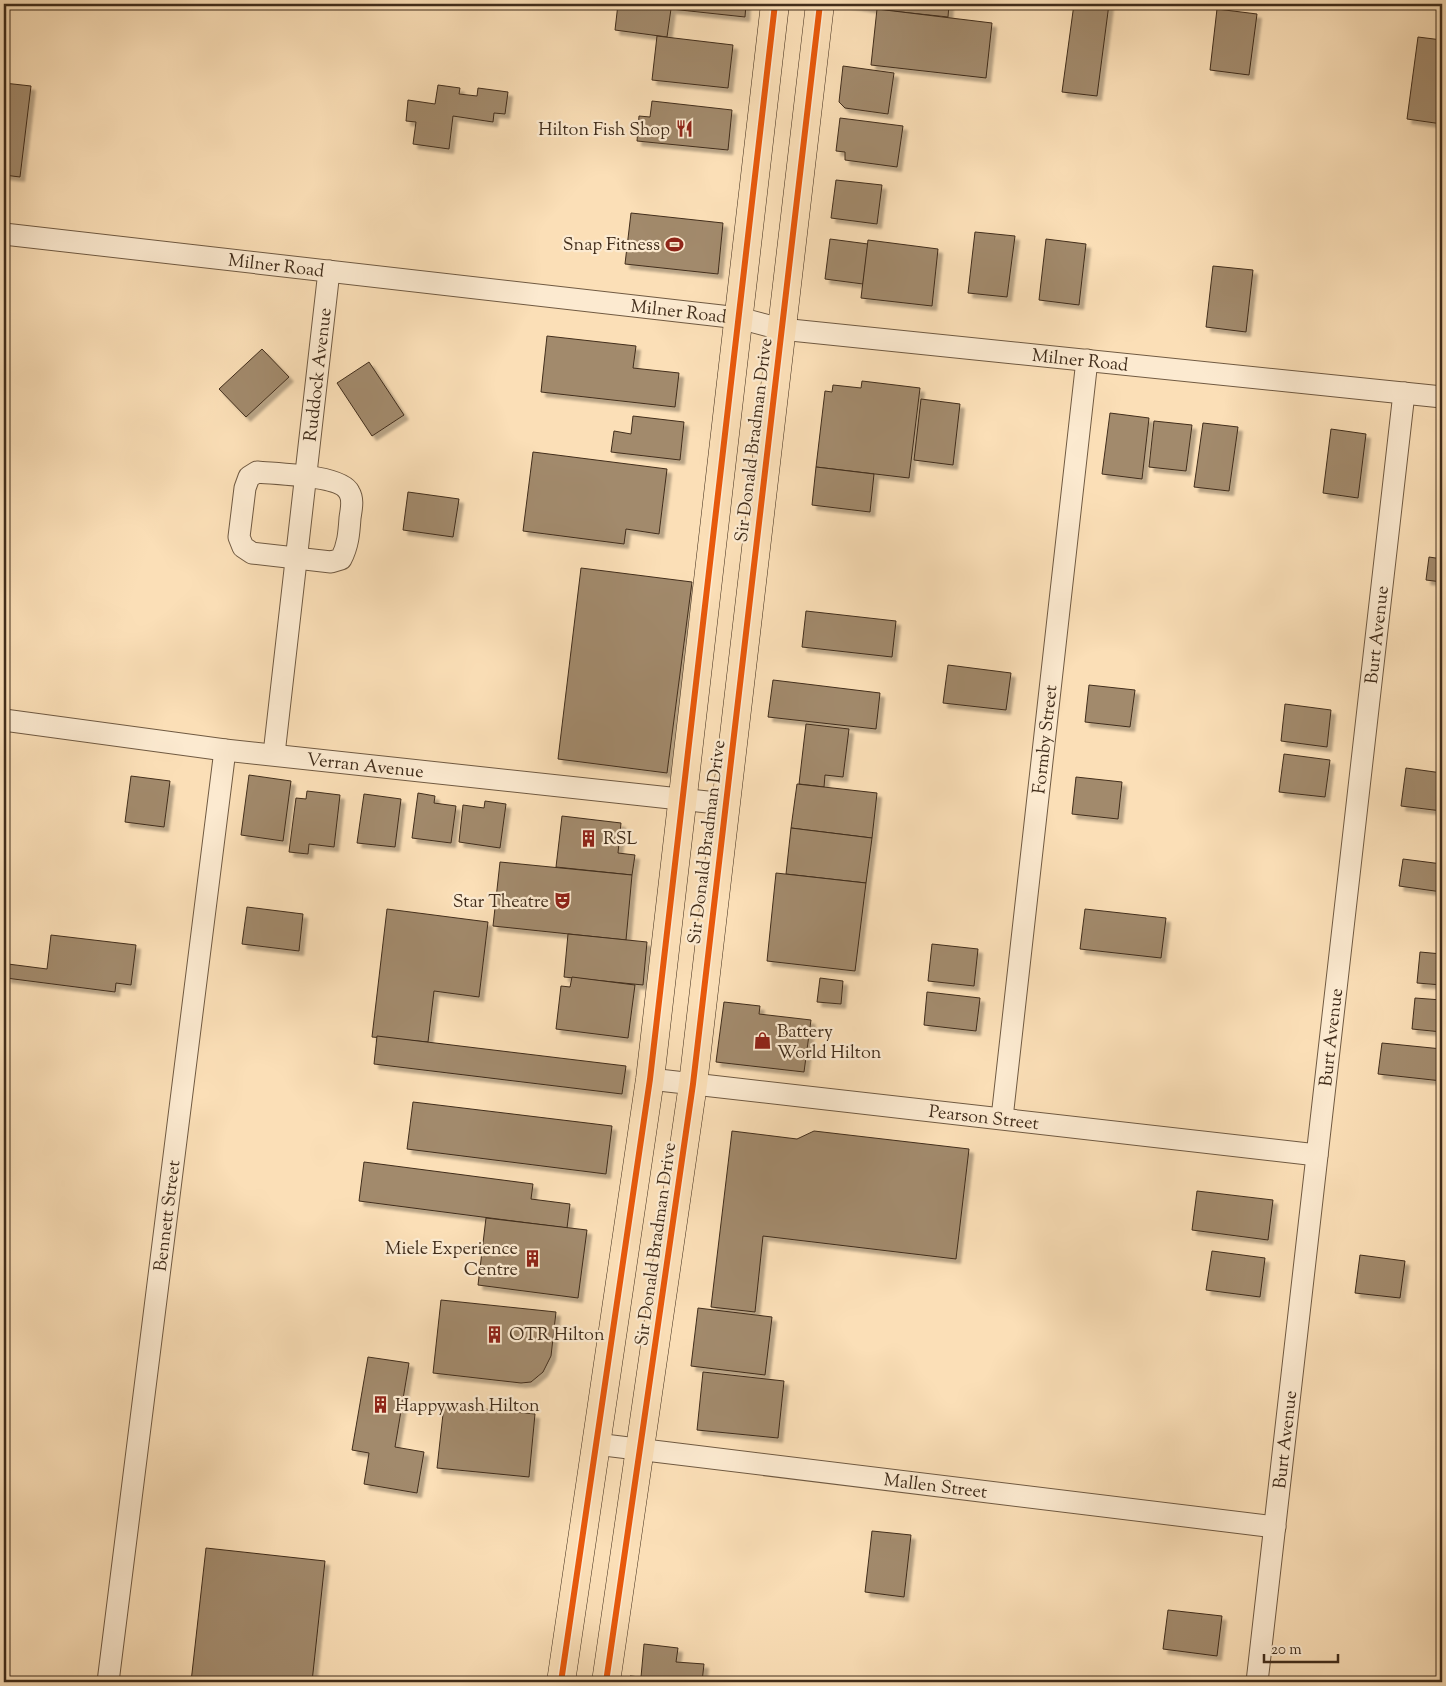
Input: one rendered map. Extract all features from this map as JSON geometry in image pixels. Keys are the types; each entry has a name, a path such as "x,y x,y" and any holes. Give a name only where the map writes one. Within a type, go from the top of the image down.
{"main road":[{"name":"Sir Donald Bradman Drive","path":"561,1682 650,1079 775,4"},
{"name":"Sir Donald Bradman Drive","path":"606,1682 693,1084 820,4"}],"street":[{"name":"Milner Road","path":"4,234 738,318 781,329 1442,397"},
{"name":"Ruddock Avenue","path":"274,754 329,271"},
{"name":"Formby Street","path":"1002,1118 1088,360"},
{"name":"Burt Avenue","path":"1257,1682 1404,393"},
{"path":"257,472 306,476 339,483 349,491 352,503 347,548 341,559 331,562 295,557 252,553 243,547 239,537 245,488 249,478 257,472"},
{"name":"Verran Avenue","path":"4,720 225,750 726,804"},
{"name":"Bennett Street","path":"108,1682 225,750"},
{"name":"Pearson Street","path":"650,1079 1317,1155"},
{"name":"Mallen Street","path":"596,1444 640,1451 1275,1527"}],"building":[{"path":"618,4 746,4 745,17 671,9 667,37 615,30"},
{"path":"847,4 883,4 882,10"},
{"path":"883,4 949,4 948,17 882,10"},
{"path":"1074,4 1109,4 1097,96 1062,92"},
{"path":"877,9 992,23 986,78 871,65"},
{"path":"1217,9 1257,14 1249,75 1210,70"},
{"path":"657,36 733,45 728,88 652,80"},
{"path":"1418,37 1442,40 1442,124 1407,119"},
{"path":"843,66 894,73 888,114 845,108 839,102"},
{"path":"4,83 31,86 20,177 4,175"},
{"path":"438,85 460,88 459,94 477,96 478,88 508,92 505,114 494,113 493,122 453,116 449,149 413,144 416,122 406,121 408,100 435,104"},
{"name":"Hilton Fish Shop","path":"652,101 732,110 728,150 637,141 639,116 650,117"},
{"path":"840,118 903,126 897,167 845,160 845,152 836,151"},
{"path":"836,180 882,185 877,224 831,218"},
{"name":"Snap Fitness","path":"631,213 723,223 718,274 625,264"},
{"path":"975,232 1015,236 1007,297 968,293"},
{"path":"830,239 868,244 863,284 825,279"},
{"path":"1046,239 1086,244 1079,305 1039,300"},
{"path":"868,240 938,249 932,306 861,298"},
{"path":"1213,266 1253,270 1246,332 1206,327"},
{"path":"547,336 636,346 633,368 679,373 675,407 541,392"},
{"path":"262,349 289,377 246,417 219,389"},
{"path":"369,362 404,415 372,436 337,383"},
{"path":"862,381 920,388 909,478 816,467 825,391 832,392 833,385 861,388"},
{"path":"921,399 960,404 953,465 914,460"},
{"path":"1110,413 1149,418 1142,479 1102,474"},
{"path":"633,416 684,422 680,460 611,452 614,431 631,434"},
{"path":"1154,421 1192,425 1186,471 1149,467"},
{"path":"1203,423 1238,427 1229,491 1194,487"},
{"path":"1331,429 1366,434 1358,498 1323,493"},
{"path":"533,452 667,469 659,534 626,529 624,544 523,531"},
{"path":"816,467 874,474 870,512 812,505"},
{"path":"408,492 459,499 453,537 403,530"},
{"path":"1429,557 1442,559 1442,582 1426,580"},
{"path":"581,568 692,582 667,773 558,759"},
{"path":"806,611 896,621 892,657 802,647"},
{"path":"948,665 1011,673 1006,710 943,703"},
{"path":"773,680 880,693 876,729 768,717"},
{"path":"1089,685 1135,690 1130,727 1085,722"},
{"path":"1285,704 1331,710 1327,747 1281,741"},
{"path":"806,724 849,729 843,777 825,775 824,787 799,784"},
{"path":"1284,754 1330,760 1325,797 1279,792"},
{"path":"1406,768 1442,773 1442,811 1401,806"},
{"path":"249,775 291,781 283,841 241,835"},
{"path":"131,776 170,781 164,827 125,822"},
{"path":"1076,777 1122,782 1118,819 1072,814"},
{"path":"797,784 877,793 872,838 791,828"},
{"path":"307,791 340,795 334,847 309,844 308,854 289,852 296,798 306,799"},
{"path":"418,793 435,796 434,803 456,806 451,843 412,838"},
{"path":"364,794 401,799 395,847 357,843"},
{"path":"485,801 506,804 500,848 459,842 463,805 484,808"},
{"name":"RSL","path":"562,816 621,823 618,853 635,855 632,875 556,867"},
{"path":"791,828 872,838 866,883 786,874"},
{"path":"1403,859 1442,864 1442,892 1399,886"},
{"name":"Star Theatre","path":"500,862 632,875 626,940 493,926"},
{"path":"776,873 866,883 855,971 767,961"},
{"path":"247,907 303,914 299,951 242,944"},
{"path":"387,909 488,922 479,997 434,991 428,1042 372,1037"},
{"path":"1085,909 1166,918 1161,958 1080,949"},
{"path":"568,934 647,942 643,985 564,977"},
{"path":"51,935 136,945 131,985 116,983 115,992 6,978 8,964 47,969"},
{"path":"932,944 978,949 974,986 928,981"},
{"path":"1420,952 1442,954 1442,985 1417,983"},
{"path":"572,977 635,985 628,1038 556,1029 561,986 570,987"},
{"path":"820,978 843,981 841,1004 817,1002"},
{"path":"927,992 980,998 976,1031 924,1025"},
{"path":"1415,998 1442,1000 1442,1032 1412,1029"},
{"name":"Battery World Hilton","path":"724,1002 760,1006 759,1014 811,1020 804,1072 716,1062"},
{"path":"377,1036 626,1066 622,1094 374,1064"},
{"path":"1382,1043 1442,1049 1442,1081 1378,1074"},
{"path":"413,1102 612,1126 606,1174 407,1149"},
{"path":"732,1131 797,1139 814,1131 969,1149 956,1259 763,1236 755,1312 711,1307"},
{"path":"364,1162 533,1184 531,1199 570,1204 567,1228 359,1201"},
{"path":"1197,1191 1273,1200 1268,1240 1192,1230"},
{"name":"Miele Experience Centre","path":"486,1218 587,1230 578,1298 478,1285"},
{"path":"1212,1251 1265,1258 1260,1297 1206,1290"},
{"path":"1360,1255 1405,1261 1400,1298 1355,1293"},
{"name":"OTR Hilton","path":"441,1300 556,1312 551,1356 543,1372 531,1382 521,1383 433,1373"},
{"path":"698,1308 772,1317 765,1375 691,1366"},
{"name":"Happywash Hilton","path":"368,1357 409,1363 395,1447 424,1452 417,1493 364,1484 369,1453 352,1450"},
{"path":"703,1372 784,1381 778,1438 697,1430"},
{"path":"444,1405 535,1414 529,1477 437,1468"},
{"path":"872,1531 911,1535 904,1597 865,1592"},
{"path":"206,1548 325,1561 312,1682 191,1682"},
{"path":"1168,1610 1222,1616 1217,1656 1163,1649"},
{"path":"644,1644 678,1648 676,1662 704,1664 702,1682 629,1682 630,1676 641,1677"}],"cycle path":[{"path":"561,1682 650,1079 775,4"},
{"path":"606,1682 693,1084 820,4"}],"place":[{"name":"Hilton Fish Shop","path":"684,129"},
{"name":"Snap Fitness","path":"674,244"},
{"name":"RSL","path":"589,838"},
{"name":"Star Theatre","path":"563,901"},
{"name":"Battery World Hilton","path":"763,1041"},
{"name":"Miele Experience Centre","path":"532,1258"},
{"name":"OTR Hilton","path":"495,1334"},
{"name":"Happywash Hilton","path":"381,1405"}]}
